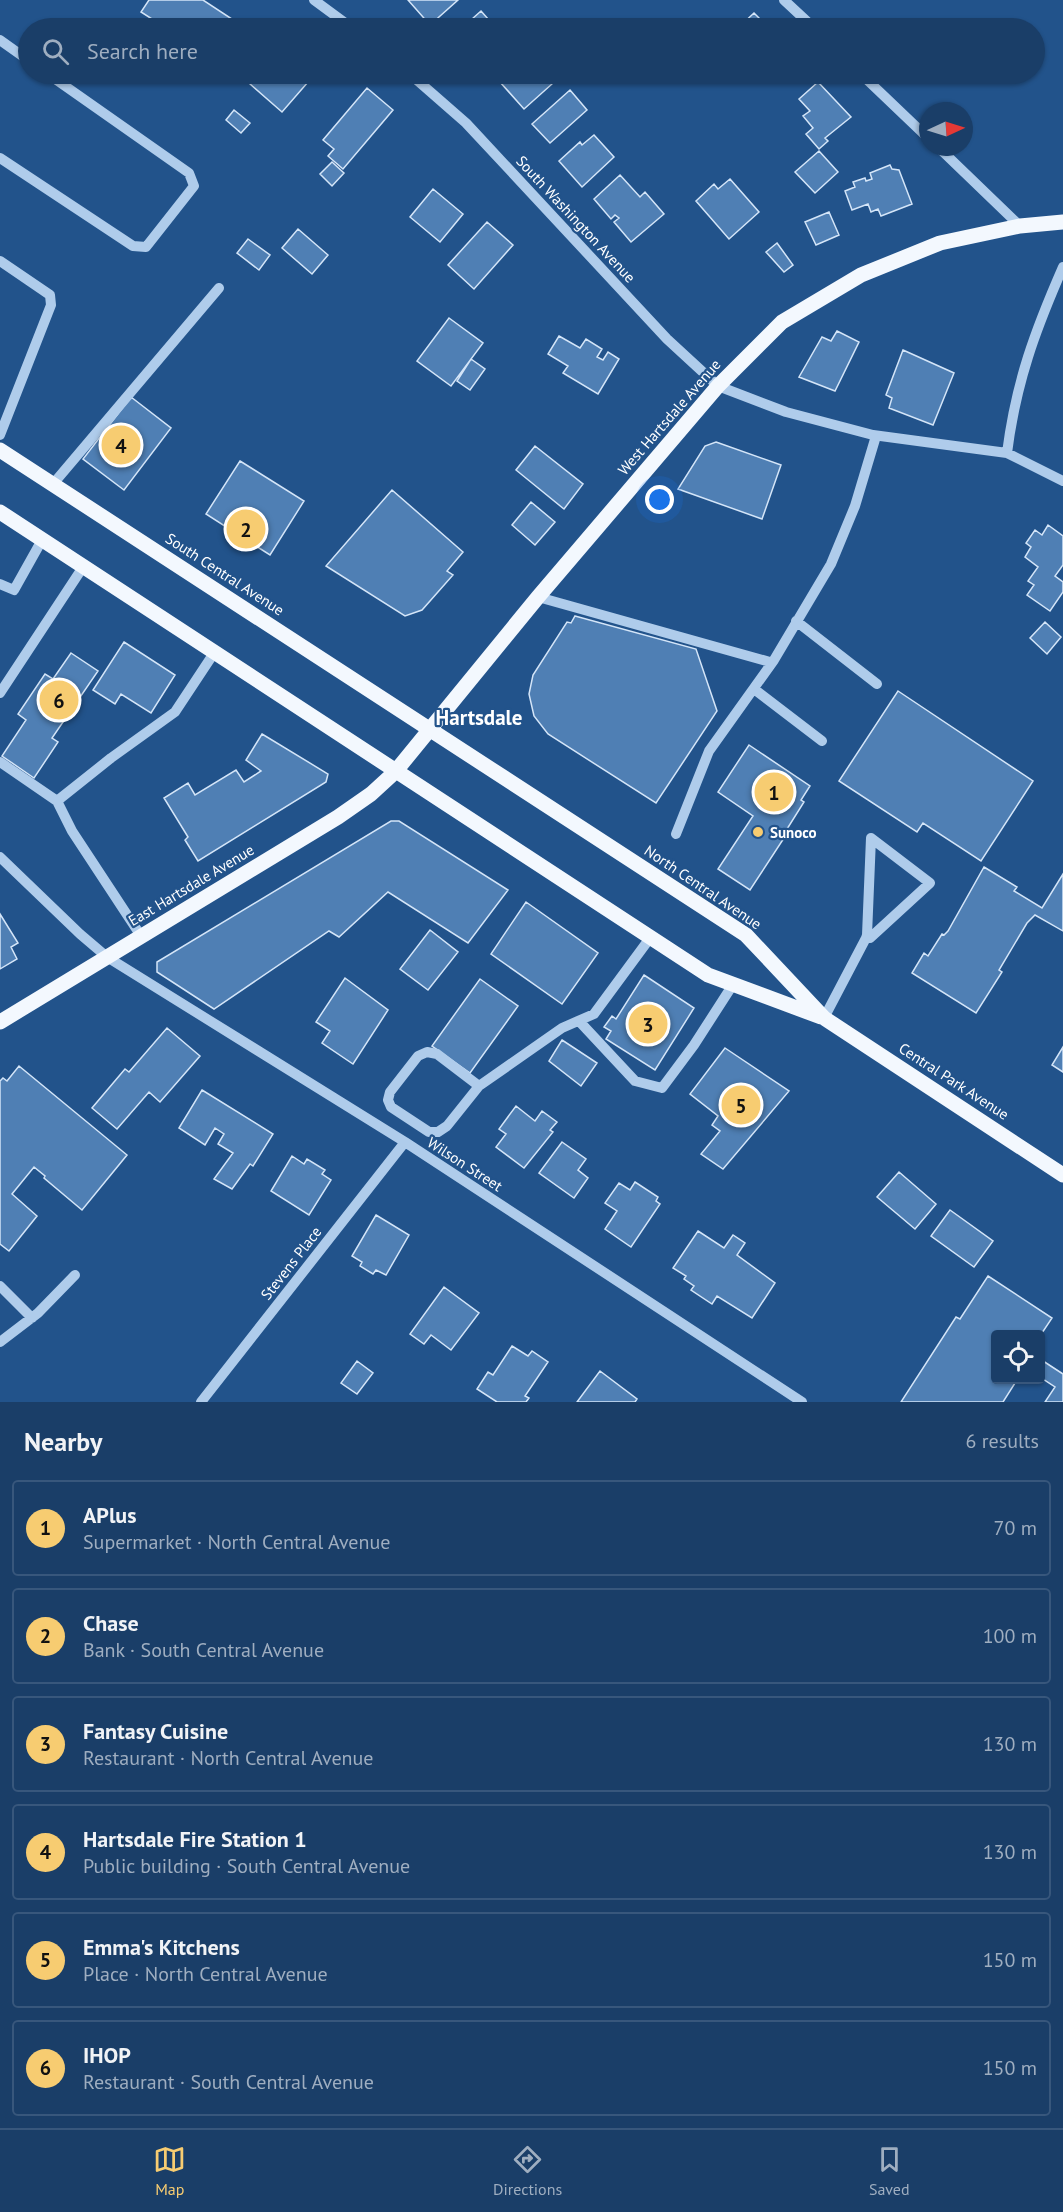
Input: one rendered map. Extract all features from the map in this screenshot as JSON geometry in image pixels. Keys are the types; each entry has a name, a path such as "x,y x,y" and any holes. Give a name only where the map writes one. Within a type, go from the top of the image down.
{"main road":[{"name":"West Hartsdale Avenue","path":"394,772 538,597 718,386 782,322 861,275 940,243 1020,226 1063,222"},
{"name":"South Central Avenue","path":"0,450 430,730"},
{"path":"0,512 394,772 708,975 732,986 824,1018"},
{"name":"North Central Avenue","path":"430,730 746,935 824,1018"},
{"name":"East Hartsdale Avenue","path":"0,1022 357,805 394,772"},
{"name":"Central Park Avenue","path":"824,1018 1063,1175"}],"street":[{"path":"314,0 338,18"},
{"path":"784,0 803,18"},
{"path":"0,40 18,53"},
{"path":"0,158 133,246 146,247 194,186 189,173 62,84"},
{"name":"South Washington Avenue","path":"422,84 466,123 667,339 718,386"},
{"path":"871,84 919,129"},
{"path":"947,156 1020,226"},
{"path":"0,261 50,295 51,305 0,435"},
{"path":"1007,453 1013,404 1027,353 1063,267"},
{"path":"53,484 219,288"},
{"path":"718,386 786,412 876,436 1007,453 1063,481"},
{"path":"676,834 709,751 754,689 831,564 855,506 876,436"},
{"path":"0,584 14,590 42,540"},
{"path":"0,693 83,567"},
{"path":"538,597 770,662"},
{"path":"796,621 877,684"},
{"path":"57,801 111,758 175,712 214,653"},
{"path":"754,689 822,741"},
{"path":"0,762 57,801 72,831 141,936"},
{"path":"824,1018 867,935 871,838 930,884 870,938 866,938"},
{"name":"Wilson Street","path":"0,857 107,957 405,1142 802,1402"},
{"path":"479,1086 437,1054 427,1052 418,1056 390,1092 388,1100 391,1107 429,1132 438,1132 447,1126 479,1086 562,1029 594,1014 650,938"},
{"path":"579,1021 635,1081 662,1088 694,1045 732,986"},
{"name":"Stevens Place","path":"201,1402 405,1142"},
{"path":"0,1342 32,1318 75,1275"},
{"path":"0,1286 32,1318"}],"building":[{"path":"149,0 203,0 230,18 150,18 141,12"},
{"path":"408,0 458,0 438,18 424,18"},
{"path":"481,11 487,18 473,18"},
{"path":"754,13 759,18 749,18"},
{"path":"250,84 306,84 282,112"},
{"path":"502,84 552,84 524,109"},
{"path":"816,84 820,84 851,117 825,138 828,141 819,149 806,134 813,128 803,116 810,111 799,99"},
{"path":"367,88 393,110 343,169 328,156 334,149 323,140"},
{"path":"570,90 587,110 550,143 532,124"},
{"path":"234,110 250,123 241,133 226,120"},
{"path":"594,135 614,157 582,187 559,161 580,142 582,145"},
{"path":"819,151 838,172 815,193 795,172"},
{"path":"332,162 344,173 332,186 320,174"},
{"path":"890,165 892,169 899,170 912,204 881,216 878,209 871,212 868,204 852,210 845,191 855,187 853,182 865,178 866,181 872,179 870,173"},
{"path":"620,175 640,197 645,192 664,214 631,242 614,222 619,218 615,215 611,219 594,199"},
{"path":"730,179 759,212 729,239 696,201 714,184 718,189"},
{"path":"433,189 463,214 440,242 410,217"},
{"path":"829,212 839,235 816,245 805,222"},
{"path":"487,222 513,245 474,289 448,265"},
{"path":"298,229 328,255 312,274 282,248"},
{"path":"248,239 270,255 259,270 237,253"},
{"path":"777,243 793,265 784,272 766,252"},
{"path":"449,318 483,343 451,386 417,361"},
{"path":"837,331 859,342 835,391 799,377 822,337 831,341"},
{"path":"559,336 580,348 586,339 602,349 597,357 603,360 608,352 619,359 598,394 563,373 568,366 548,354"},
{"path":"903,350 954,373 933,425 889,408 892,398 886,395"},
{"path":"471,359 485,369 470,390 457,381"},
{"path":"131,397 171,428 124,490 83,459"},
{"path":"716,442 781,465 762,519 678,489 705,446"},
{"path":"535,446 583,484 564,509 516,470"},
{"path":"240,461 304,501 270,555 206,514"},
{"path":"392,490 463,552 447,571 453,575 422,610 405,616 326,566"},
{"path":"531,502 555,522 535,545 512,525"},
{"path":"1048,525 1063,536 1063,565 1055,576 1063,582 1063,592 1050,611 1027,595 1034,585 1028,581 1038,567 1025,557 1031,547 1026,543 1035,530 1042,535"},
{"path":"575,616 696,649 717,711 656,803 548,734 534,716 529,694 533,675 567,622 571,623"},
{"path":"1045,622 1061,637 1047,654 1030,638"},
{"path":"124,642 175,675 151,713 121,694 115,704 93,690"},
{"path":"71,653 98,671 52,738 58,742 34,778 2,756 26,720 18,714 45,674 53,679"},
{"path":"898,691 1033,781 981,861 923,823 917,832 839,781"},
{"path":"262,734 328,774 326,782 198,861 185,840 188,837 164,798 188,783 195,795 236,770 244,782 261,771 246,760"},
{"path":"749,745 810,786 801,800 804,802 782,837 784,838 750,890 718,869 753,816 718,792"},
{"path":"391,821 399,821 508,890 468,943 388,892 339,937 329,931 214,1009 157,972 157,962"},
{"path":"984,867 1017,887 1014,891 1042,908 1063,874 1063,931 1035,915 1027,923 999,970 1002,972 976,1013 912,973 924,953 928,956 942,934 948,931"},
{"path":"526,902 598,953 562,1004 491,954"},
{"path":"0,914 18,943 11,947 17,959 0,969"},
{"path":"430,930 458,952 428,990 400,969"},
{"path":"644,975 694,1008 655,1070 606,1039 611,1031 604,1027 612,1016 616,1019"},
{"path":"345,978 388,1010 353,1064 322,1043 330,1031 316,1022"},
{"path":"480,979 518,1006 470,1073 432,1046"},
{"path":"167,1028 200,1056 160,1102 149,1092 117,1129 92,1108 125,1069 129,1072"},
{"path":"562,1040 597,1063 581,1086 549,1061"},
{"path":"1063,1047 1063,1072 1052,1065"},
{"path":"725,1048 789,1091 723,1169 701,1154 720,1131 712,1125 718,1116 690,1094"},
{"path":"19,1066 127,1155 82,1210 34,1167 12,1194 37,1216 9,1251 0,1244 0,1081 3,1078 7,1081"},
{"path":"202,1090 273,1134 253,1166 250,1164 232,1189 214,1179 233,1153 218,1144 224,1134 215,1128 205,1145 179,1128"},
{"path":"516,1106 535,1121 542,1111 557,1122 550,1130 553,1132 524,1168 496,1147 506,1134 499,1129"},
{"path":"562,1142 586,1159 578,1170 588,1178 574,1198 539,1173"},
{"path":"292,1156 304,1164 307,1159 325,1170 322,1174 331,1180 309,1215 271,1191"},
{"path":"899,1172 936,1204 915,1229 877,1197"},
{"path":"635,1182 658,1197 656,1201 660,1204 631,1247 605,1229 617,1211 605,1203 619,1183 630,1190"},
{"path":"950,1210 993,1241 974,1267 931,1236"},
{"path":"376,1215 409,1235 386,1275 376,1270 373,1274 360,1266 362,1262 352,1256"},
{"path":"698,1231 724,1248 733,1235 745,1243 737,1255 775,1283 752,1318 717,1296 712,1304 691,1290 694,1286 684,1279 686,1276 673,1268"},
{"path":"988,1276 1052,1318 1044,1330 991,1330 991,1384 1014,1384 1003,1402 901,1402 956,1317 960,1319"},
{"path":"444,1287 479,1313 451,1350 431,1335 424,1344 410,1334"},
{"path":"512,1346 528,1356 532,1351 548,1362 525,1396 529,1398 526,1402 497,1402 477,1389 488,1372 493,1375"},
{"path":"357,1361 373,1373 357,1394 341,1383"},
{"path":"1045,1362 1063,1374 1063,1402 1045,1402 1055,1387 1045,1380"},
{"path":"600,1371 637,1399 635,1402 577,1402"}],"place":[{"name":"Hartsdale Fire Station 1","path":"121,445"},
{"name":"Chase","path":"246,529"},
{"name":"IHOP","path":"59,700"},
{"name":"APlus","path":"774,792"},
{"name":"Sunoco","path":"758,832"},
{"name":"Fantasy Cuisine","path":"648,1024"},
{"name":"Emma's Kitchens","path":"741,1105"}],"district":[{"name":"Hartsdale","path":"479,717"}]}
